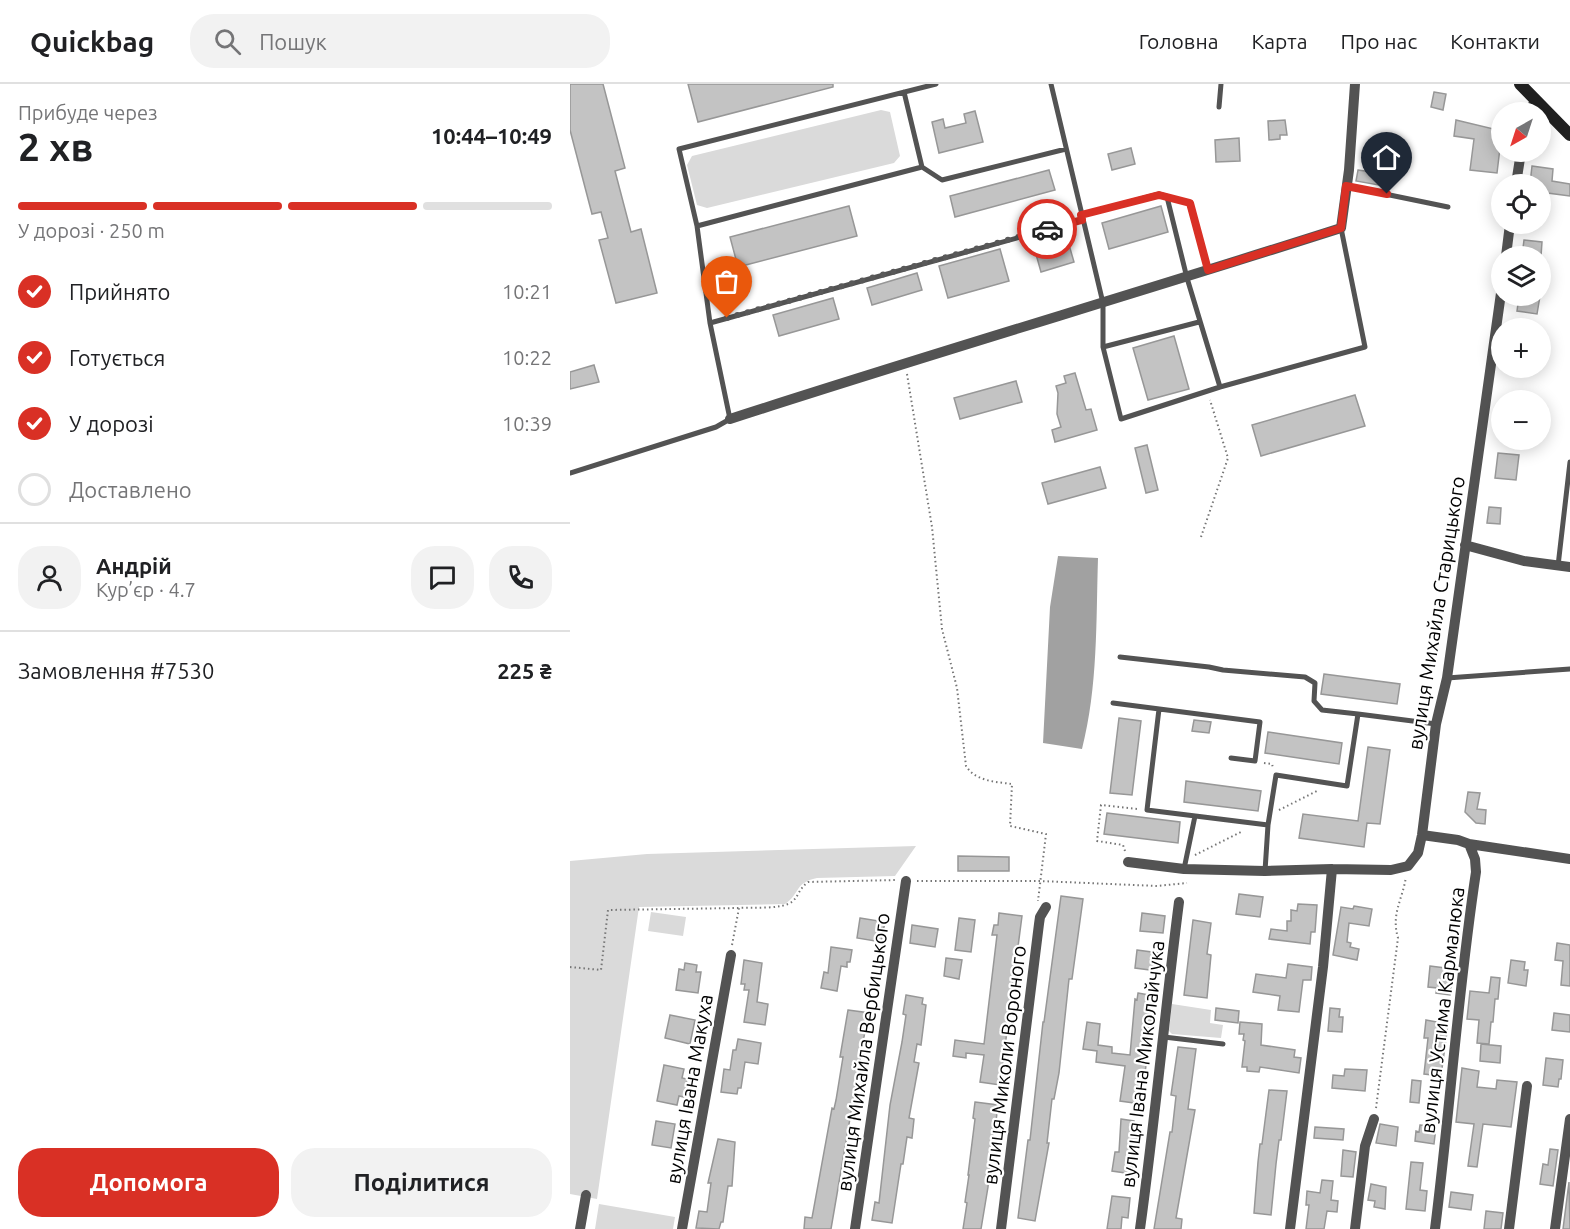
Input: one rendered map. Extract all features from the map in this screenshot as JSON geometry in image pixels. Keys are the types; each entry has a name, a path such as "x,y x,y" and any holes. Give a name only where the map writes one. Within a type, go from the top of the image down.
{"street":[{"path":"730,419 906,362 1187,278 1341,228 1355,84"},
{"path":"1520,84 1570,135"},
{"name":"вулиця Михайла Старицького","path":"1408,866 1418,853 1422,835 1436,724 1447,678 1499,306"},
{"path":"1466,545 1524,561 1570,567"},
{"path":"1422,835 1570,859"},
{"name":"вулиця Устима Кармалюка","path":"1435,1229 1465,944 1476,872 1470,844"},
{"path":"1128,862 1186,869 1265,871 1391,870 1408,866"},
{"path":"1290,1229 1323,967 1332,869"},
{"name":"вулиця Михайла Вербицького","path":"855,1229 906,880"},
{"name":"вулиця Івана Миколайчука","path":"1140,1229 1153,1138 1162,1037 1179,902"},
{"name":"вулиця Миколи Вороного","path":"1001,1229 1040,917 1046,907"},
{"name":"вулиця Івана Макуха","path":"682,1229 731,955"},
{"path":"1509,1229 1527,1086"},
{"path":"1355,1229 1365,1146 1374,1119"},
{"path":"1554,1229 1564,1153 1569,1141 1570,1119"},
{"path":"580,1229 586,1195"}],"lane":[{"path":"570,473 716,427 730,419 710,323 697,226 679,149 936,84"},
{"path":"1052,84 1103,303 1103,347 1121,419 1220,387 1365,347 1341,228"},
{"path":"1219,107 1221,84"},
{"path":"904,92 922,167 942,180 1066,149"},
{"path":"697,226 922,167"},
{"path":"1346,186 1448,207"},
{"path":"710,323 1159,195 1190,203 1208,270"},
{"path":"1167,196 1199,322 1220,387"},
{"path":"1103,347 1199,322"},
{"path":"1558,566 1570,462"},
{"path":"1120,657 1223,670 1305,677 1315,683 1314,701 1322,710 1436,724"},
{"path":"1447,678 1570,669"},
{"path":"1113,703 1260,722 1255,761 1231,758"},
{"path":"1159,709 1147,810 1268,825"},
{"path":"1265,871 1268,825 1276,775 1347,786 1358,714"},
{"path":"1186,869 1195,816"},
{"path":"1162,1037 1223,1044"}],"path":[{"path":"906,362 932,527 942,629 957,688 966,766 970,772 987,780 1012,784 1010,826 1046,834 1037,903 1040,917"},
{"path":"1201,537 1228,458 1208,391"},
{"path":"1255,761 1272,764 1276,775"},
{"path":"1128,862 1123,845 1097,841 1101,805 1147,810"},
{"path":"1374,1119 1398,938 1394,924 1396,910 1402,900 1408,866"},
{"path":"1179,902 1186,890 1186,869"},
{"path":"570,967 601,970 608,910 785,906 794,900 800,888 808,882 818,880 1040,881 1157,886 1187,883"},
{"path":"731,955 739,908"}],"shaded area":[{"path":"881,110 890,112 900,156 894,163 707,208 697,205 687,165 692,156"},
{"path":"1058,556 1098,558 1094,678 1082,749 1043,743 1050,607"},
{"path":"916,846 895,876 817,878 801,886 785,904 639,907 597,1199 570,1194 570,861 647,854"},
{"path":"651,912 686,917 683,936 648,931"},
{"path":"1172,1004 1211,1010 1210,1023 1223,1025 1221,1038 1172,1034 1169,1031"},
{"path":"599,1204 675,1217 673,1229 595,1229"}],"building":[{"path":"570,84 603,84 625,168 615,171 631,232 641,229 657,293 616,303 599,240 608,238 601,212 592,214 570,130"},
{"path":"688,84 833,84 833,87 698,122"},
{"path":"1434,92 1446,94 1443,110 1431,107"},
{"path":"975,111 983,142 939,153 932,122 943,119 945,128 966,123 964,114"},
{"path":"1285,120 1287,135 1280,135 1280,139 1269,140 1268,121"},
{"path":"1456,120 1491,128 1491,162 1498,162 1497,173 1470,170 1474,139 1454,136"},
{"path":"1239,138 1240,161 1216,162 1215,140"},
{"path":"1131,148 1135,164 1112,170 1108,154"},
{"path":"1532,166 1553,169 1552,181 1570,184 1570,196 1551,193 1551,174 1531,174"},
{"path":"1049,170 1055,190 955,217 950,196"},
{"path":"1358,170 1378,173 1378,176 1386,177 1384,186 1356,181"},
{"path":"849,206 857,236 738,267 730,237"},
{"path":"1161,206 1168,232 1109,249 1102,223"},
{"path":"1065,231 1074,262 1041,272 1032,240"},
{"path":"1524,240 1542,242 1542,246 1523,246"},
{"path":"1000,249 1009,281 948,298 939,266"},
{"path":"917,273 922,290 872,305 867,288"},
{"path":"833,298 839,319 779,336 773,315"},
{"path":"1518,306 1538,306 1537,314 1517,311"},
{"path":"1174,336 1189,389 1148,400 1133,348"},
{"path":"594,365 599,382 570,389 570,372"},
{"path":"1075,373 1086,410 1091,409 1097,430 1055,442 1052,430 1061,427 1057,414 1056,386 1066,383 1064,376"},
{"path":"1016,381 1022,402 960,419 954,398"},
{"path":"1355,395 1365,426 1261,456 1252,425"},
{"path":"1147,445 1158,490 1146,493 1135,448"},
{"path":"1498,453 1519,455 1516,480 1495,478"},
{"path":"1100,467 1106,488 1048,504 1042,483"},
{"path":"1489,507 1501,508 1500,524 1487,523"},
{"path":"1324,674 1400,684 1397,704 1321,694"},
{"path":"1119,718 1141,721 1132,795 1110,793"},
{"path":"1194,720 1211,722 1209,733 1192,731"},
{"path":"1268,732 1342,743 1339,764 1265,753"},
{"path":"1368,747 1390,750 1380,824 1367,823 1364,847 1299,838 1303,814 1358,821"},
{"path":"1186,781 1261,791 1258,811 1184,802"},
{"path":"1468,792 1480,793 1477,809 1486,810 1485,824 1476,823 1465,812"},
{"path":"1107,813 1180,822 1178,843 1104,834"},
{"path":"958,856 1009,857 1009,871 958,871"},
{"path":"1239,894 1263,897 1260,917 1236,914"},
{"path":"1061,896 1083,899 1072,979 1069,979 1059,1073 1054,1099 1052,1099 1047,1143 1049,1143 1035,1221 1018,1218"},
{"path":"1298,904 1317,905 1315,932 1311,932 1310,944 1269,939 1271,929 1287,931 1287,921 1291,921 1291,910 1297,911"},
{"path":"1354,906 1372,909 1369,926 1349,923 1347,942 1351,943 1350,947 1359,949 1357,960 1333,955 1341,907 1353,909"},
{"path":"999,913 1022,916 1000,1085 980,1082 984,1055 966,1053 966,1058 953,1056 955,1040 984,1044 997,935 992,935 994,925 998,925"},
{"path":"1142,913 1165,916 1163,933 1140,931"},
{"path":"860,918 885,922 881,942 857,938"},
{"path":"959,918 975,920 971,952 955,950"},
{"path":"1193,920 1211,923 1207,954 1211,955 1207,998 1184,995"},
{"path":"912,925 938,929 935,947 910,943"},
{"path":"1557,943 1570,945 1570,986 1561,985 1563,961 1555,960"},
{"path":"831,947 852,950 847,967 841,966 837,991 821,988 824,972 828,973"},
{"path":"1137,950 1159,953 1157,971 1135,968"},
{"path":"946,958 962,960 959,979 944,976"},
{"path":"744,960 762,963 757,1002 768,1004 765,1025 744,1022 749,990 744,990 745,984 741,984"},
{"path":"1511,960 1525,962 1524,970 1528,970 1526,986 1508,983"},
{"path":"685,963 697,965 696,972 701,972 698,993 676,990 679,969 684,970"},
{"path":"1288,964 1312,967 1311,980 1303,980 1299,1012 1278,1010 1280,996 1253,992 1256,974 1286,978"},
{"path":"1430,966 1453,969 1450,995 1436,993 1437,988 1428,987"},
{"path":"1491,977 1500,978 1489,1044 1477,1043 1479,1020 1467,1019 1470,991 1489,993"},
{"path":"1138,993 1155,996 1141,1104 1120,1101 1125,1066 1096,1062 1097,1051 1083,1049 1087,1022 1100,1024 1098,1045 1112,1047 1112,1053 1130,1055 1135,999 1137,1000"},
{"path":"906,995 923,998 922,1004 926,1005 921,1045 917,1044 914,1062 919,1063 909,1118 914,1119 912,1138 907,1137 892,1223 872,1220 875,1202 879,1203 890,1105 906,1015 903,1014"},
{"path":"1216,1008 1239,1011 1238,1023 1215,1020"},
{"path":"1330,1008 1340,1009 1339,1017 1343,1017 1342,1032 1328,1031"},
{"path":"848,1010 870,1013 831,1229 804,1229 805,1217 812,1218 832,1108 834,1109 836,1100"},
{"path":"1554,1013 1570,1015 1570,1032 1552,1030"},
{"path":"670,1015 695,1020 690,1044 665,1038"},
{"path":"1426,1020 1448,1024 1441,1076 1424,1074 1428,1038 1424,1038"},
{"path":"1240,1022 1262,1024 1261,1045 1295,1050 1294,1057 1301,1058 1299,1073 1260,1067 1259,1072 1247,1071 1247,1067 1242,1067 1245,1041 1243,1040 1244,1034 1239,1034"},
{"path":"738,1039 761,1043 758,1064 745,1062 741,1088 738,1088 737,1094 721,1092 724,1069 730,1070 733,1050 736,1050"},
{"path":"1481,1044 1501,1046 1500,1063 1480,1061"},
{"path":"1178,1047 1196,1049 1188,1109 1195,1110 1176,1218 1182,1219 1181,1229 1154,1229 1170,1132 1172,1132 1176,1096 1171,1095"},
{"path":"1546,1058 1563,1060 1558,1087 1543,1085"},
{"path":"664,1065 684,1069 682,1078 687,1079 684,1097 679,1096 677,1105 657,1101"},
{"path":"1462,1068 1479,1071 1477,1087 1496,1089 1497,1080 1517,1082 1511,1127 1483,1124 1477,1167 1468,1166 1474,1124 1456,1122"},
{"path":"1345,1069 1367,1070 1365,1091 1332,1088 1333,1075 1344,1076"},
{"path":"1412,1080 1421,1081 1419,1103 1410,1102"},
{"path":"1269,1090 1287,1091 1271,1215 1254,1213 1260,1144 1262,1144"},
{"path":"975,1102 998,1105 981,1229 963,1229 975,1119 973,1118"},
{"path":"1121,1119 1134,1121 1134,1124 1139,1125 1132,1174 1112,1171 1115,1152 1119,1152"},
{"path":"656,1121 675,1124 671,1148 652,1145"},
{"path":"1380,1124 1398,1127 1396,1146 1376,1143"},
{"path":"1420,1125 1436,1127 1434,1144 1415,1141 1416,1131 1419,1132"},
{"path":"1315,1127 1344,1129 1343,1140 1314,1138"},
{"path":"718,1139 735,1142 732,1186 728,1186 723,1222 719,1229 696,1228 699,1211 707,1212 711,1183 708,1183"},
{"path":"1550,1149 1558,1150 1553,1186 1540,1184 1543,1164 1548,1165"},
{"path":"1343,1150 1356,1152 1353,1177 1341,1176"},
{"path":"1411,1162 1423,1163 1420,1190 1427,1191 1425,1211 1406,1209"},
{"path":"1322,1180 1333,1181 1331,1200 1338,1201 1337,1212 1327,1211 1324,1229 1306,1229 1309,1205 1306,1205 1307,1191 1320,1193"},
{"path":"1569,1182 1570,1229 1563,1229"},
{"path":"1371,1184 1386,1187 1385,1209 1374,1207 1375,1201 1368,1200"},
{"path":"1451,1192 1473,1195 1471,1210 1449,1207"},
{"path":"1112,1196 1130,1198 1128,1218 1122,1217 1121,1229 1107,1229"},
{"path":"1486,1211 1503,1213 1501,1229 1484,1229"}],"way so far":[{"path":"727,318 1047,229"}],"route":[{"path":"1047,229 1082,220 1081,215 1159,195 1190,203 1208,270 1341,228 1346,186 1387,194"}]}
